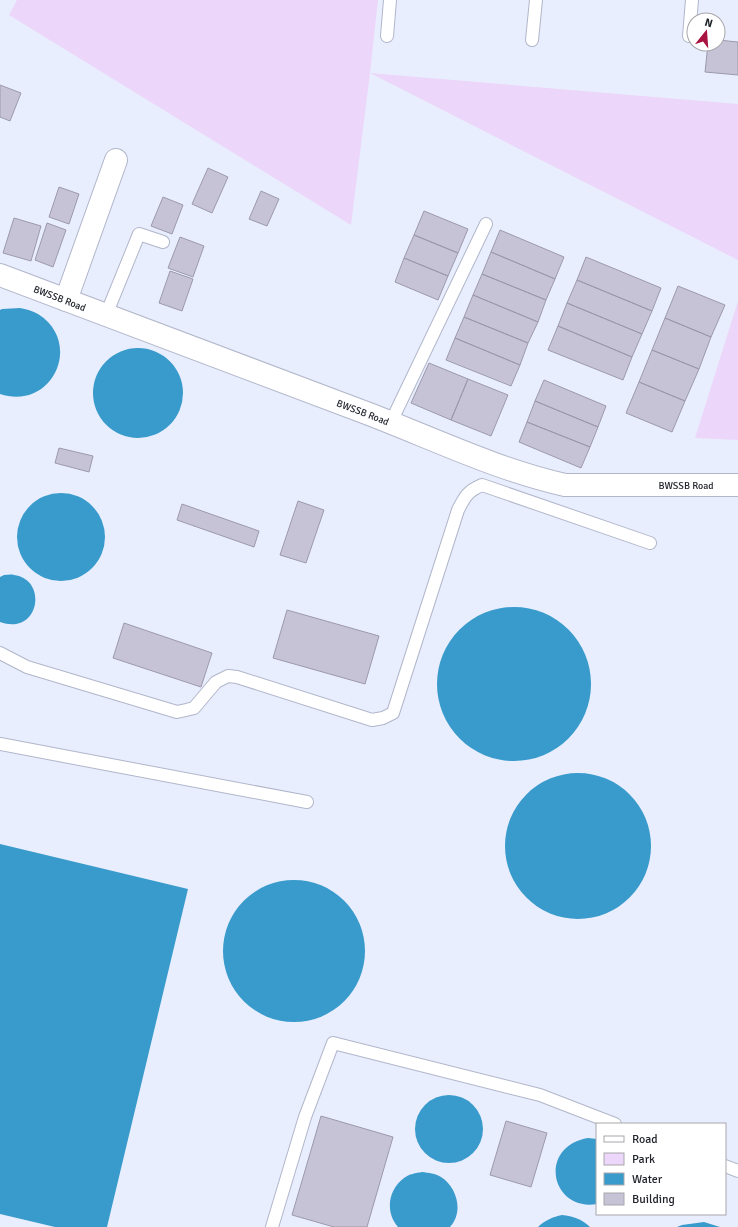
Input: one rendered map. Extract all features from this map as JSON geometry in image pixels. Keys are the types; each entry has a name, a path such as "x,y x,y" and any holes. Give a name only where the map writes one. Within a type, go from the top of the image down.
{"street":[{"path":"66,300 116,160"},
{"name":"BWSSB Road","path":"0,275 538,479 566,485 738,485"}],"lane":[{"path":"387,36 390,0"},
{"path":"532,40 536,0"},
{"path":"691,12 692,0"},
{"path":"391,422 486,224"},
{"path":"106,315 139,234 162,242"},
{"path":"0,653 27,668 177,712 194,708 216,682 228,676 237,677 372,720 383,718 393,713 458,510 462,501 470,490 482,485 650,543"},
{"path":"0,744 307,802"},
{"path":"272,1227 306,1117 333,1042 540,1095 611,1123"},
{"path":"726,1166 738,1172"}],"green space":[{"path":"17,0 378,0 351,225 9,15"},
{"path":"370,73 738,104 738,260"},
{"path":"738,301 738,440 695,438"}],"water":[{"path":"20,308 38,314 52,326 59,341 60,357 56,371 47,384 34,393 18,397 0,394 0,310"},
{"path":"138,348 155,352 170,361 179,376 183,393 179,410 170,425 155,434 138,438 121,434 106,425 97,410 93,393 97,376 106,361 121,352"},
{"path":"61,493 78,496 86,500 98,512 102,520 105,537 102,554 98,562 86,574 78,578 61,581 44,578 36,574 24,562 20,554 17,537 20,520 24,512 36,500 44,496"},
{"path":"4,575 13,575 25,579 32,586 35,595 35,605 31,614 24,621 13,624 0,622 0,577"},
{"path":"514,607 529,609 550,616 557,620 573,635 578,641 585,655 591,684 589,699 582,720 578,727 563,743 557,748 543,755 514,761 499,759 478,752 471,748 455,733 450,727 443,713 437,684 439,669 446,648 450,641 465,625 471,620 485,613"},
{"path":"571,773 585,773 613,781 625,789 635,799 646,818 650,832 650,860 643,881 635,893 625,903 606,914 585,919 571,919 543,911 531,903 521,893 510,874 505,853 505,839 513,811 521,799 531,789 550,778"},
{"path":"0,844 188,889 107,1227 55,1227 0,1214"},
{"path":"301,880 328,888 345,900 360,924 364,937 364,965 360,978 345,1002 321,1017 308,1021 287,1022 260,1014 243,1002 228,978 224,965 223,944 231,917 243,900 267,885 280,881"},
{"path":"449,1095 462,1098 473,1105 480,1116 483,1129 480,1142 473,1153 462,1160 449,1163 436,1160 425,1153 418,1142 415,1129 418,1116 425,1105 436,1098"},
{"path":"588,1138 596,1139 596,1204 581,1204 569,1198 560,1189 556,1177 556,1165 561,1153 572,1144"},
{"path":"422,1172 441,1177 447,1181 455,1193 458,1207 457,1214 450,1227 398,1227 394,1221 391,1215 390,1201 394,1189 406,1177"},
{"path":"562,1215 577,1218 590,1227 538,1227 549,1219"},
{"path":"704,1222 720,1227 677,1227 682,1225"}],"building":[{"path":"726,41 738,42 738,75 705,72 707,52 726,52"},
{"path":"0,85 21,93 10,121 0,117"},
{"path":"208,168 228,177 212,213 192,204"},
{"path":"59,187 79,194 69,224 49,217"},
{"path":"261,191 279,199 267,226 249,219"},
{"path":"163,197 183,205 172,234 151,226"},
{"path":"424,211 468,229 458,253 414,235"},
{"path":"14,218 41,226 31,261 3,253"},
{"path":"47,223 66,230 53,267 35,260"},
{"path":"500,230 564,257 555,279 491,252"},
{"path":"414,235 458,253 448,276 404,258"},
{"path":"180,237 204,246 193,277 168,268"},
{"path":"491,252 555,279 546,300 482,274"},
{"path":"586,257 661,288 652,311 577,280"},
{"path":"404,258 448,276 438,300 395,282"},
{"path":"170,271 193,279 182,311 159,303"},
{"path":"482,274 546,300 538,322 473,295"},
{"path":"577,280 652,311 642,334 567,303"},
{"path":"678,286 725,305 711,337 665,318"},
{"path":"473,295 538,322 528,343 464,317"},
{"path":"567,303 642,334 632,357 558,326"},
{"path":"464,317 528,343 520,365 455,338"},
{"path":"665,318 711,337 699,369 652,350"},
{"path":"558,326 632,357 623,380 548,350"},
{"path":"455,338 520,365 511,386 446,360"},
{"path":"652,350 699,369 685,401 639,382"},
{"path":"429,363 468,379 451,420 411,403"},
{"path":"468,379 508,395 491,436 451,420"},
{"path":"544,380 606,406 598,427 535,401"},
{"path":"639,382 685,401 672,432 626,413"},
{"path":"535,401 598,427 590,447 527,422"},
{"path":"527,422 590,447 581,468 519,442"},
{"path":"59,448 93,456 89,472 55,463"},
{"path":"298,501 324,510 306,563 280,555"},
{"path":"182,504 259,531 254,547 177,520"},
{"path":"287,610 379,636 365,684 273,658"},
{"path":"124,623 212,653 201,687 113,658"},
{"path":"321,1116 393,1137 367,1227 334,1227 292,1215"},
{"path":"506,1121 547,1133 531,1187 490,1175"}]}
